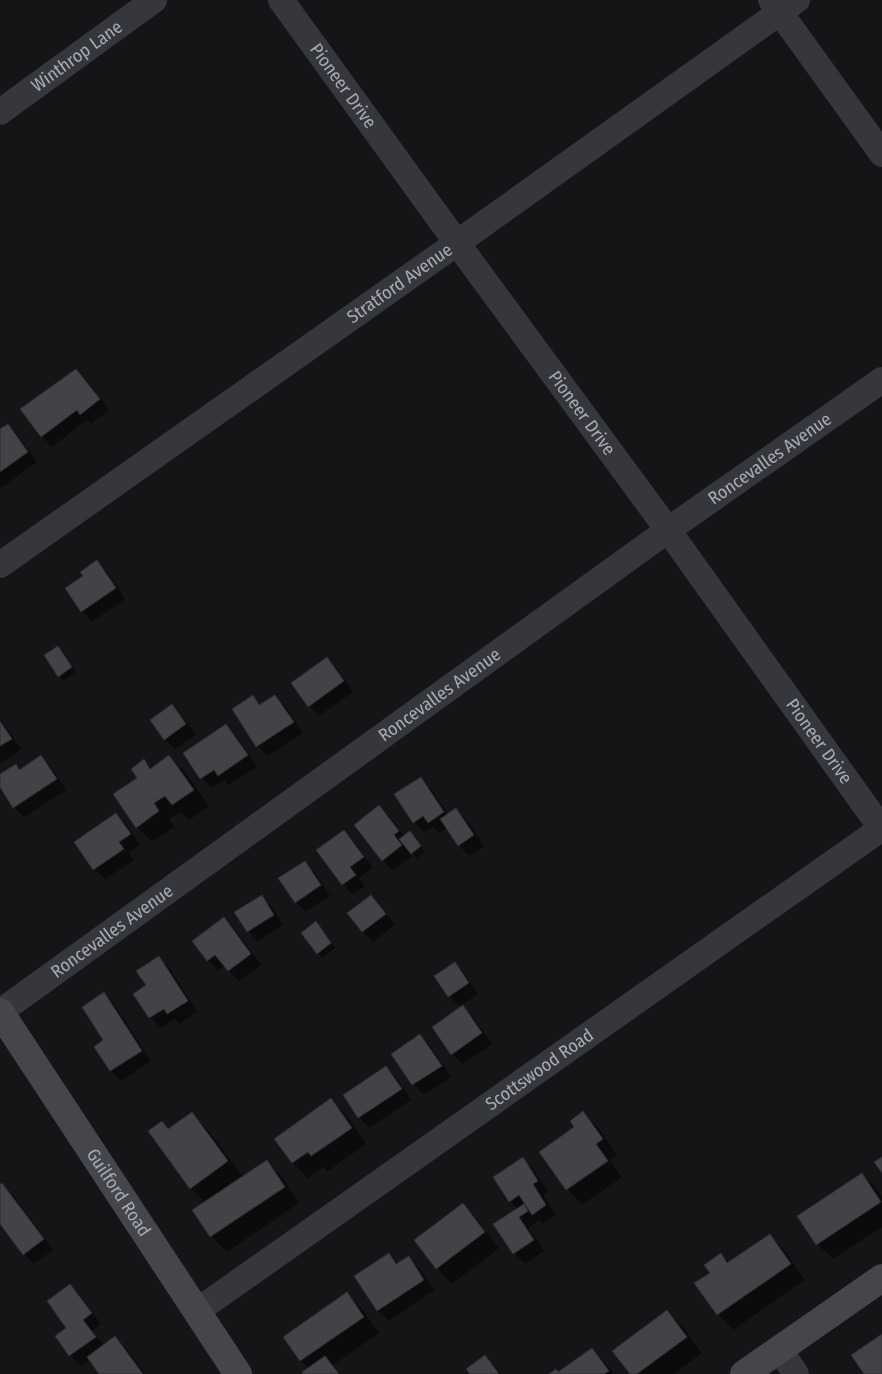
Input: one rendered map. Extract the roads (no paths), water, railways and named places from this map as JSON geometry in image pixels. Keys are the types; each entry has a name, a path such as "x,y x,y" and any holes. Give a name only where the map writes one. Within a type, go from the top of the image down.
{"street":[{"name":"Winthrop Lane","path":"0,112 154,0"},
{"name":"Pioneer Drive","path":"281,0 668,530 882,828"},
{"name":"Stratford Avenue","path":"0,565 457,243 783,4"},
{"path":"783,4 882,154"},
{"name":"Roncevalles Avenue","path":"0,1012 668,530 882,380"},
{"name":"Scottswood Road","path":"197,1311 882,828"},
{"name":"Guilford Road","path":"0,1012 238,1374"},
{"path":"744,1374 882,1278"},
{"path":"779,1349 796,1374"}]}
